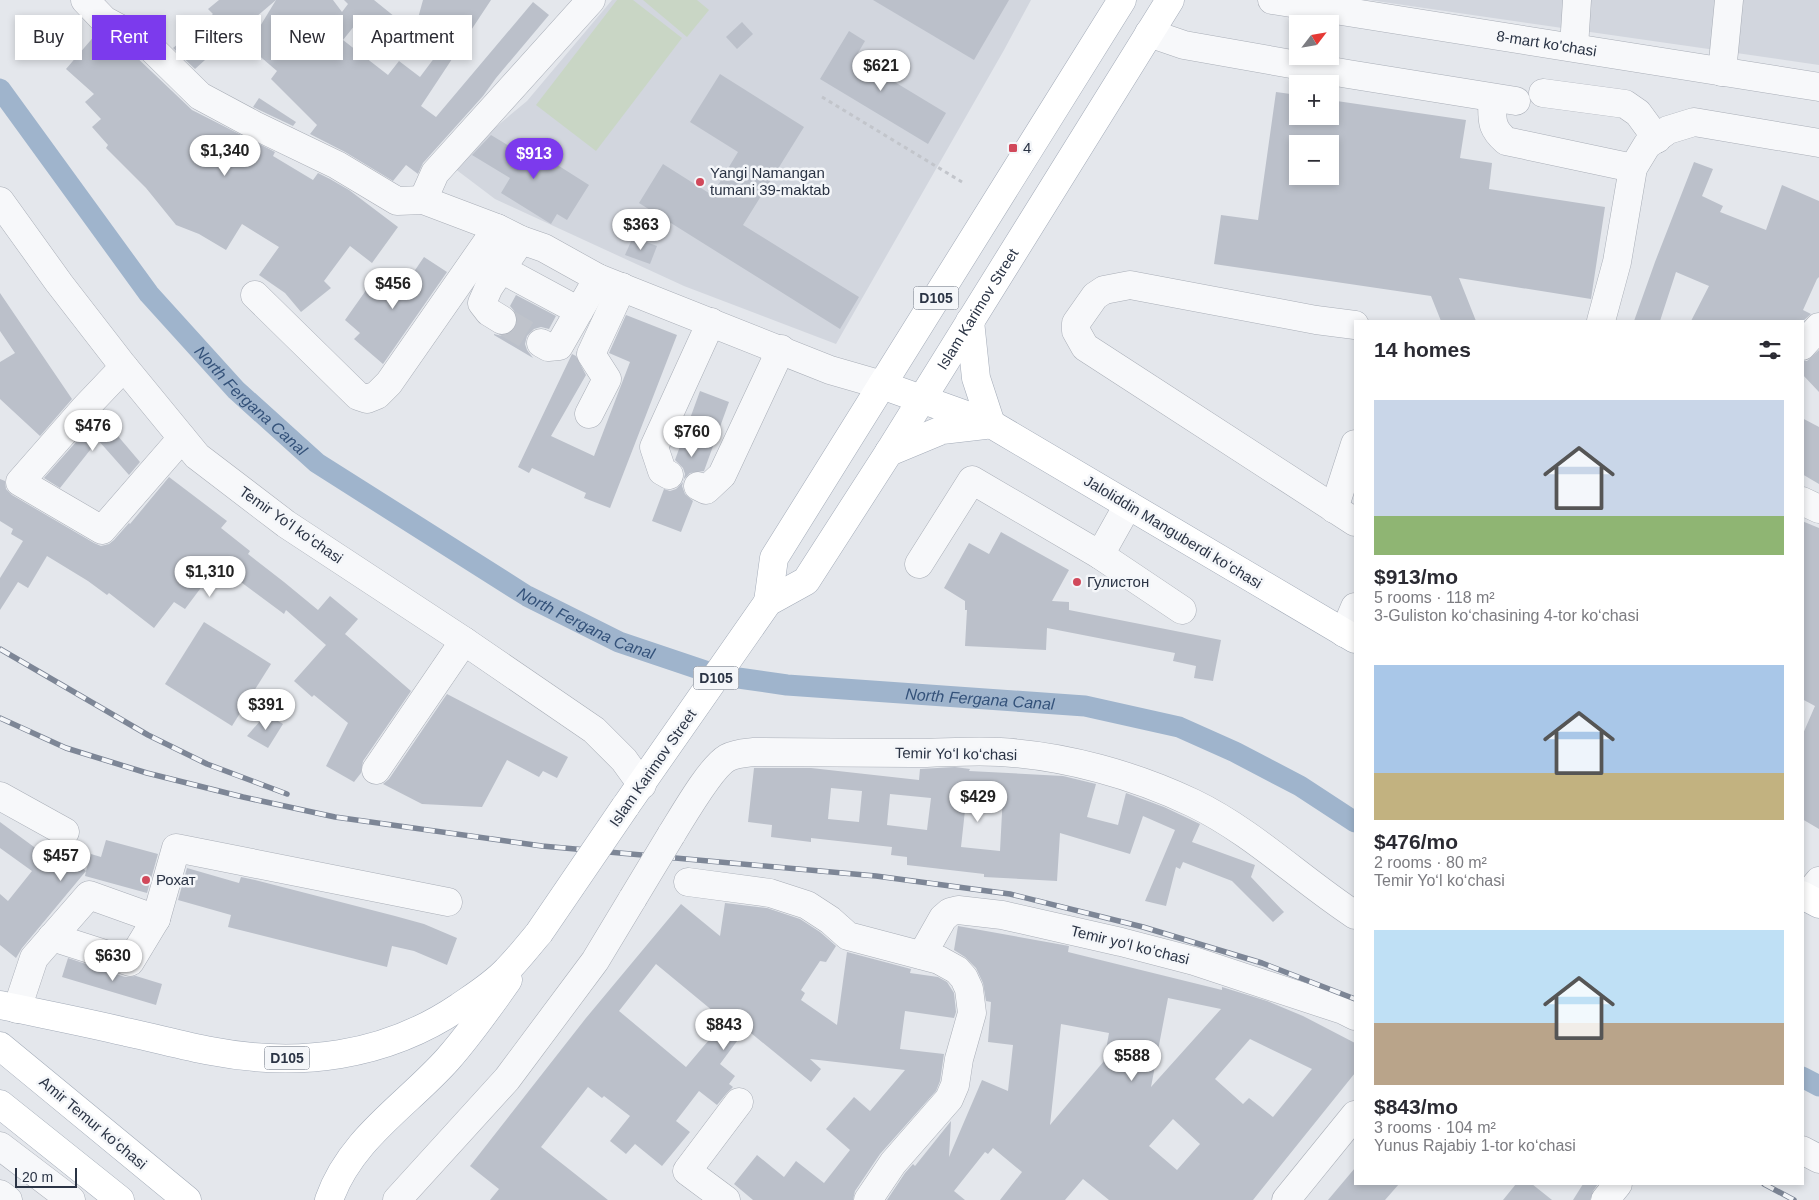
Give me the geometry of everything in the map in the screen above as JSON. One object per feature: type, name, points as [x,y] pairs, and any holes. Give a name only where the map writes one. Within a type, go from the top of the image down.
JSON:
[{"type":"main road","name":"Islam Karimov Street","points":[[768,602],[774,558],[1122,0]]},
{"type":"main road","name":"Islam Karimov Street","points":[[539,933],[768,602],[806,581],[889,452],[1170,0]]},
{"type":"main road","points":[[889,452],[942,430],[991,424],[976,378],[970,321]]},
{"type":"main road","name":"Jaloliddin Manguberdi koʻchasi","points":[[882,385],[991,424],[1349,636]]},
{"type":"main road","name":"D105","points":[[8,1007],[87,1022],[212,1052],[281,1059],[348,1054],[395,1041],[424,1028],[448,1014],[479,994],[506,971],[539,933]]},
{"type":"main road","name":"D105","points":[[329,1200],[335,1183],[359,1147],[447,1060],[485,1014],[539,933]]},
{"type":"main road","name":"Amir Temur koʻchasi","points":[[0,1046],[187,1200]]},
{"type":"main road","points":[[0,1104],[120,1200]]},
{"type":"street","points":[[85,0],[104,20],[145,42],[200,96],[254,125],[338,165],[397,200],[423,200],[544,248],[610,283],[781,349],[830,370],[882,385]]},
{"type":"street","name":"8-mart ko'chasi","points":[[1272,0],[1819,87]]},
{"type":"street","points":[[1574,47],[1576,0]]},
{"type":"street","points":[[1722,72],[1729,0]]},
{"type":"street","points":[[423,200],[435,173],[577,5]]},
{"type":"street","points":[[1149,33],[1184,45],[1504,99],[1494,124],[1497,133],[1506,141],[1633,168]]},
{"type":"street","points":[[1543,93],[1625,104],[1638,113],[1657,138]]},
{"type":"street","points":[[1601,320],[1617,262],[1633,168],[1647,145],[1668,130],[1694,122],[1819,143]]},
{"type":"street","name":"Temir Yoʻl koʻchasi","points":[[3,210],[124,367],[197,456],[286,524],[464,641],[594,730],[624,760],[642,785]]},
{"type":"street","points":[[255,295],[358,396],[367,399],[376,395],[389,383],[496,228]]},
{"type":"street","points":[[502,320],[489,312],[482,303],[489,287],[521,240]]},
{"type":"street","points":[[501,270],[579,311]]},
{"type":"street","points":[[541,343],[548,347],[559,346],[579,311],[610,283]]},
{"type":"street","points":[[589,414],[607,379],[591,354],[610,283]]},
{"type":"street","points":[[1354,325],[1306,318],[1130,285],[1104,290],[1095,296],[1076,324],[1076,330],[1086,347],[1345,515],[1354,451]]},
{"type":"street","points":[[669,474],[662,471],[654,448],[711,322]]},
{"type":"street","points":[[1804,344],[1819,327]]},
{"type":"street","points":[[698,486],[706,490],[722,475],[781,349]]},
{"type":"street","points":[[124,367],[20,482],[102,530],[182,438]]},
{"type":"street","points":[[918,564],[972,480],[1100,554],[1182,610]]},
{"type":"street","points":[[1804,502],[1819,509]]},
{"type":"street","points":[[1100,554],[1128,505]]},
{"type":"street","points":[[1349,636],[1354,612]]},
{"type":"street","points":[[376,770],[464,641]]},
{"type":"street","name":"Temir Yoʻl koʻchasi","points":[[397,1200],[507,1078],[595,961],[671,835],[719,764],[737,754],[754,752],[1000,752],[1070,761],[1139,780],[1194,803],[1236,827],[1269,849],[1328,897],[1354,914]]},
{"type":"street","points":[[0,796],[64,832]]},
{"type":"street","points":[[52,937],[130,962],[156,919],[176,848],[448,902]]},
{"type":"street","points":[[688,882],[770,894],[807,905],[830,920],[848,936],[945,964],[957,970],[964,978],[969,989],[972,1012],[959,1059],[955,1085],[949,1100],[893,1163],[868,1200]]},
{"type":"street","points":[[8,1007],[34,958],[89,895],[156,919]]},
{"type":"street","name":"Temir yoʻl koʻchasi","points":[[922,956],[943,918],[950,912],[958,910],[1002,915],[1194,961],[1343,1010],[1354,1016]]},
{"type":"street","points":[[726,1200],[687,1171],[739,1102]]},
{"type":"street","points":[[1286,1200],[1354,1116]]},
{"type":"street","points":[[0,1146],[71,1200]]},
{"type":"street","points":[[1804,1151],[1819,1159]]},
{"type":"street","points":[[1605,1200],[1617,1185]]},
{"type":"street","points":[[0,1194],[8,1200]]},
{"type":"path","points":[[822,97],[962,182]]},
{"type":"shaded area","name":"Yangi Namangan tumani 39-maktab","points":[[612,0],[1031,0],[836,344],[684,286],[495,199],[450,165],[527,101]]},
{"type":"shaded area","points":[[1369,0],[1819,0],[1819,65]]},
{"type":"green space","points":[[617,0],[633,0],[682,38],[596,151],[536,105]]},
{"type":"green space","points":[[643,0],[697,0],[709,10],[687,37]]},
{"type":"building","points":[[219,0],[276,0],[258,15],[212,15],[213,14],[208,9]]},
{"type":"building","points":[[276,0],[333,0],[342,12],[348,4],[344,0],[374,0],[393,15],[353,15],[353,28],[343,40],[353,48],[353,60],[369,60],[388,75],[399,61],[420,77],[433,60],[451,60],[421,106],[436,117],[533,2],[549,15],[483,96],[423,163],[418,174],[406,165],[393,181],[345,152],[310,134],[317,125],[271,79],[277,71],[261,57],[261,25]]},
{"type":"building","points":[[423,0],[491,0],[472,29],[472,15],[419,15]]},
{"type":"building","points":[[873,0],[1009,0],[974,60]]},
{"type":"building","points":[[742,22],[753,34],[737,49],[726,37]]},
{"type":"building","points":[[849,31],[865,41],[855,58],[946,113],[928,144],[820,79]]},
{"type":"building","points":[[92,39],[92,60],[139,60],[192,110],[275,152],[273,156],[313,180],[318,173],[330,179],[349,190],[398,227],[372,263],[350,246],[324,281],[331,288],[301,312],[285,293],[259,275],[279,247],[242,224],[226,250],[199,234],[176,225],[146,188],[106,148],[108,145],[92,127],[101,119],[85,102],[94,94],[66,69],[74,60],[82,60],[82,50]]},
{"type":"building","points":[[186,60],[205,60],[195,69]]},
{"type":"building","points":[[720,74],[804,127],[743,225],[859,297],[840,329],[639,203],[663,164],[712,195],[738,152],[690,122]]},
{"type":"building","points":[[1276,92],[1289,94],[1289,125],[1339,125],[1339,101],[1466,120],[1460,158],[1492,163],[1489,189],[1605,207],[1591,299],[1459,278],[1476,320],[1441,320],[1431,296],[1214,264],[1221,215],[1258,220]]},
{"type":"building","points":[[259,98],[296,122],[293,126],[253,107]]},
{"type":"building","points":[[491,135],[524,155],[529,147],[589,185],[567,220],[557,214],[551,224],[501,193],[510,178],[472,155]]},
{"type":"building","points":[[1694,162],[1713,169],[1702,196],[1723,206],[1720,212],[1766,230],[1782,185],[1819,201],[1819,277],[1803,310],[1811,314],[1804,320],[1692,320],[1709,286],[1676,272],[1660,320],[1634,320]]},
{"type":"building","points":[[633,237],[657,246],[650,264],[625,255]]},
{"type":"building","points":[[424,257],[447,272],[383,364],[354,339],[360,333],[345,320],[374,279],[398,295]]},
{"type":"building","points":[[0,293],[72,399],[40,436],[0,399],[0,362],[15,353],[0,331]]},
{"type":"building","points":[[516,295],[556,316],[549,329],[541,327],[534,329],[527,336],[525,344],[533,358],[494,335],[502,336],[509,334],[516,328],[518,321],[516,313],[510,306]]},
{"type":"building","points":[[626,315],[677,335],[610,508],[584,498],[586,493],[532,468],[529,473],[518,467],[572,354],[576,356],[586,375],[551,436],[594,456],[630,362],[609,353]]},
{"type":"building","points":[[1819,350],[1819,392],[1804,376],[1804,361],[1807,361]]},
{"type":"building","points":[[700,391],[729,402],[704,471],[690,473],[684,479],[682,486],[685,494],[693,501],[681,532],[652,521],[664,489],[670,491],[676,489],[683,482],[685,474],[683,468],[675,460]]},
{"type":"building","points":[[100,415],[140,462],[129,475],[98,440],[60,488],[44,478]]},
{"type":"building","points":[[1804,419],[1819,427],[1819,484],[1804,475]]},
{"type":"building","points":[[169,477],[227,521],[221,528],[250,551],[248,554],[318,610],[330,596],[358,619],[345,634],[411,691],[363,761],[361,773],[354,782],[326,766],[348,723],[314,695],[312,697],[294,681],[326,645],[286,610],[284,614],[218,565],[185,609],[174,602],[154,628],[109,593],[107,595],[47,556],[28,588],[18,582],[0,610],[0,578],[23,541],[11,534],[13,529],[0,521],[0,479],[5,481],[6,489],[12,495],[101,546],[109,544],[130,524]]},
{"type":"building","points":[[1804,522],[1819,528],[1819,829],[1804,820],[1804,731],[1815,706],[1804,700]]},
{"type":"building","points":[[1001,532],[1069,570],[1052,601],[1069,602],[1069,610],[1221,640],[1213,681],[1194,678],[1196,666],[1173,661],[1175,653],[1047,628],[1046,650],[965,646],[967,610],[965,610],[965,601],[944,588],[969,543],[989,554]]},
{"type":"building","points":[[204,622],[271,664],[232,726],[165,684]]},
{"type":"building","points":[[447,694],[568,757],[557,778],[543,771],[539,777],[507,760],[482,807],[422,804],[383,784],[389,779]]},
{"type":"building","points":[[266,714],[283,724],[268,748],[247,736]]},
{"type":"building","points":[[955,767],[970,769],[969,771],[1063,776],[1096,784],[1087,817],[1118,825],[1126,793],[1164,807],[1200,824],[1192,842],[1255,865],[1251,877],[1284,912],[1273,922],[1232,881],[1183,862],[1180,869],[1176,867],[1166,906],[1145,901],[1175,830],[1143,816],[1130,854],[1060,833],[1057,881],[984,877],[984,874],[907,865],[907,857],[891,855],[892,847],[811,838],[811,842],[771,837],[772,825],[748,822],[754,768],[811,768],[919,780],[920,769]],"holes":[[[831,788],[862,791],[859,822],[828,819]],[[967,792],[1003,794],[1000,851],[961,847]],[[890,794],[931,798],[927,830],[887,825]]]},
{"type":"building","points":[[0,822],[45,855],[53,844],[86,871],[22,948],[16,958],[0,945],[0,894],[8,901],[32,871],[0,848]]},
{"type":"building","points":[[106,840],[158,854],[147,893],[85,876],[91,854],[101,857]]},
{"type":"building","points":[[187,868],[239,883],[241,877],[255,880],[395,916],[424,924],[457,938],[447,965],[414,951],[392,946],[387,967],[228,927],[231,915],[178,900]]},
{"type":"building","points":[[725,903],[767,908],[800,919],[820,932],[836,946],[826,962],[820,961],[801,990],[805,993],[801,1000],[837,1025],[847,952],[911,969],[910,973],[938,977],[947,982],[954,993],[956,1012],[954,1018],[905,1011],[900,1049],[944,1054],[940,1081],[936,1091],[880,1154],[855,1191],[853,1200],[753,1200],[734,1184],[757,1155],[784,1177],[796,1161],[824,1183],[850,1150],[826,1129],[854,1097],[870,1111],[905,1070],[810,1059],[821,1069],[811,1082],[746,1029],[720,1064],[735,1076],[729,1084],[733,1087],[717,1105],[699,1091],[676,1121],[690,1132],[662,1166],[635,1144],[626,1154],[610,1141],[630,1116],[604,1096],[602,1098],[588,1087],[541,1147],[608,1200],[490,1200],[499,1189],[470,1166],[586,1018],[681,904],[720,936]],"holes":[[[656,964],[725,1021],[686,1067],[619,1011]]]},
{"type":"building","points":[[958,926],[1069,946],[1068,952],[1222,990],[1222,987],[1267,1001],[1303,1016],[1354,1042],[1354,1074],[1253,1200],[1109,1200],[1083,1179],[1065,1200],[1000,1200],[1022,1172],[993,1148],[988,1154],[985,1152],[954,1191],[965,1200],[887,1200],[905,1173],[913,1164],[915,1166],[951,1121],[949,1157],[982,1080],[1008,1091],[1013,1045],[988,1042],[991,1002],[986,1001],[983,983],[976,968],[965,957],[954,950]],"holes":[[[1168,998],[1221,1009],[1151,1087]],[[1061,1024],[1109,1033],[1104,1061],[1050,1125]],[[1250,1039],[1312,1069],[1273,1117],[1249,1098],[1243,1104],[1215,1079]],[[1173,1119],[1200,1144],[1177,1170],[1149,1146]]]},
{"type":"building","points":[[68,958],[125,977],[136,976],[162,984],[156,1005],[62,977]]},
{"type":"building","points":[[1354,1169],[1354,1185],[1398,1185],[1385,1200],[1328,1200]]},
{"type":"building","points":[[1515,1185],[1533,1185],[1552,1200],[1503,1200]]},
{"type":"building","points":[[1582,1185],[1597,1185],[1590,1200],[1573,1200]]},
{"type":"waterway","name":"North Fergana Canal","points":[[0,89],[149,294],[236,390],[317,463],[527,596],[619,642],[717,675],[787,685],[1085,706],[1179,727],[1235,752],[1300,786],[1354,821]]},
{"type":"waterway","name":"North Fergana Canal","points":[[1804,1078],[1819,1086]]},
{"type":"tunnel","points":[[502,320],[541,343]]},
{"type":"railway","points":[[0,649],[148,735],[207,764],[287,794]]},
{"type":"railway","points":[[0,718],[66,748],[147,773],[335,817],[542,846],[876,876],[1010,894],[1143,927],[1262,963],[1354,999]]},
{"type":"railway","points":[[1766,1185],[1794,1200]]},
{"type":"place","name":"4","points":[[1013,148]]},
{"type":"place","name":"Yangi Namangan tumani 39-maktab","points":[[700,182]]},
{"type":"place","name":"Гулистон","points":[[1077,582]]},
{"type":"place","name":"Рохат","points":[[146,880]]}]
